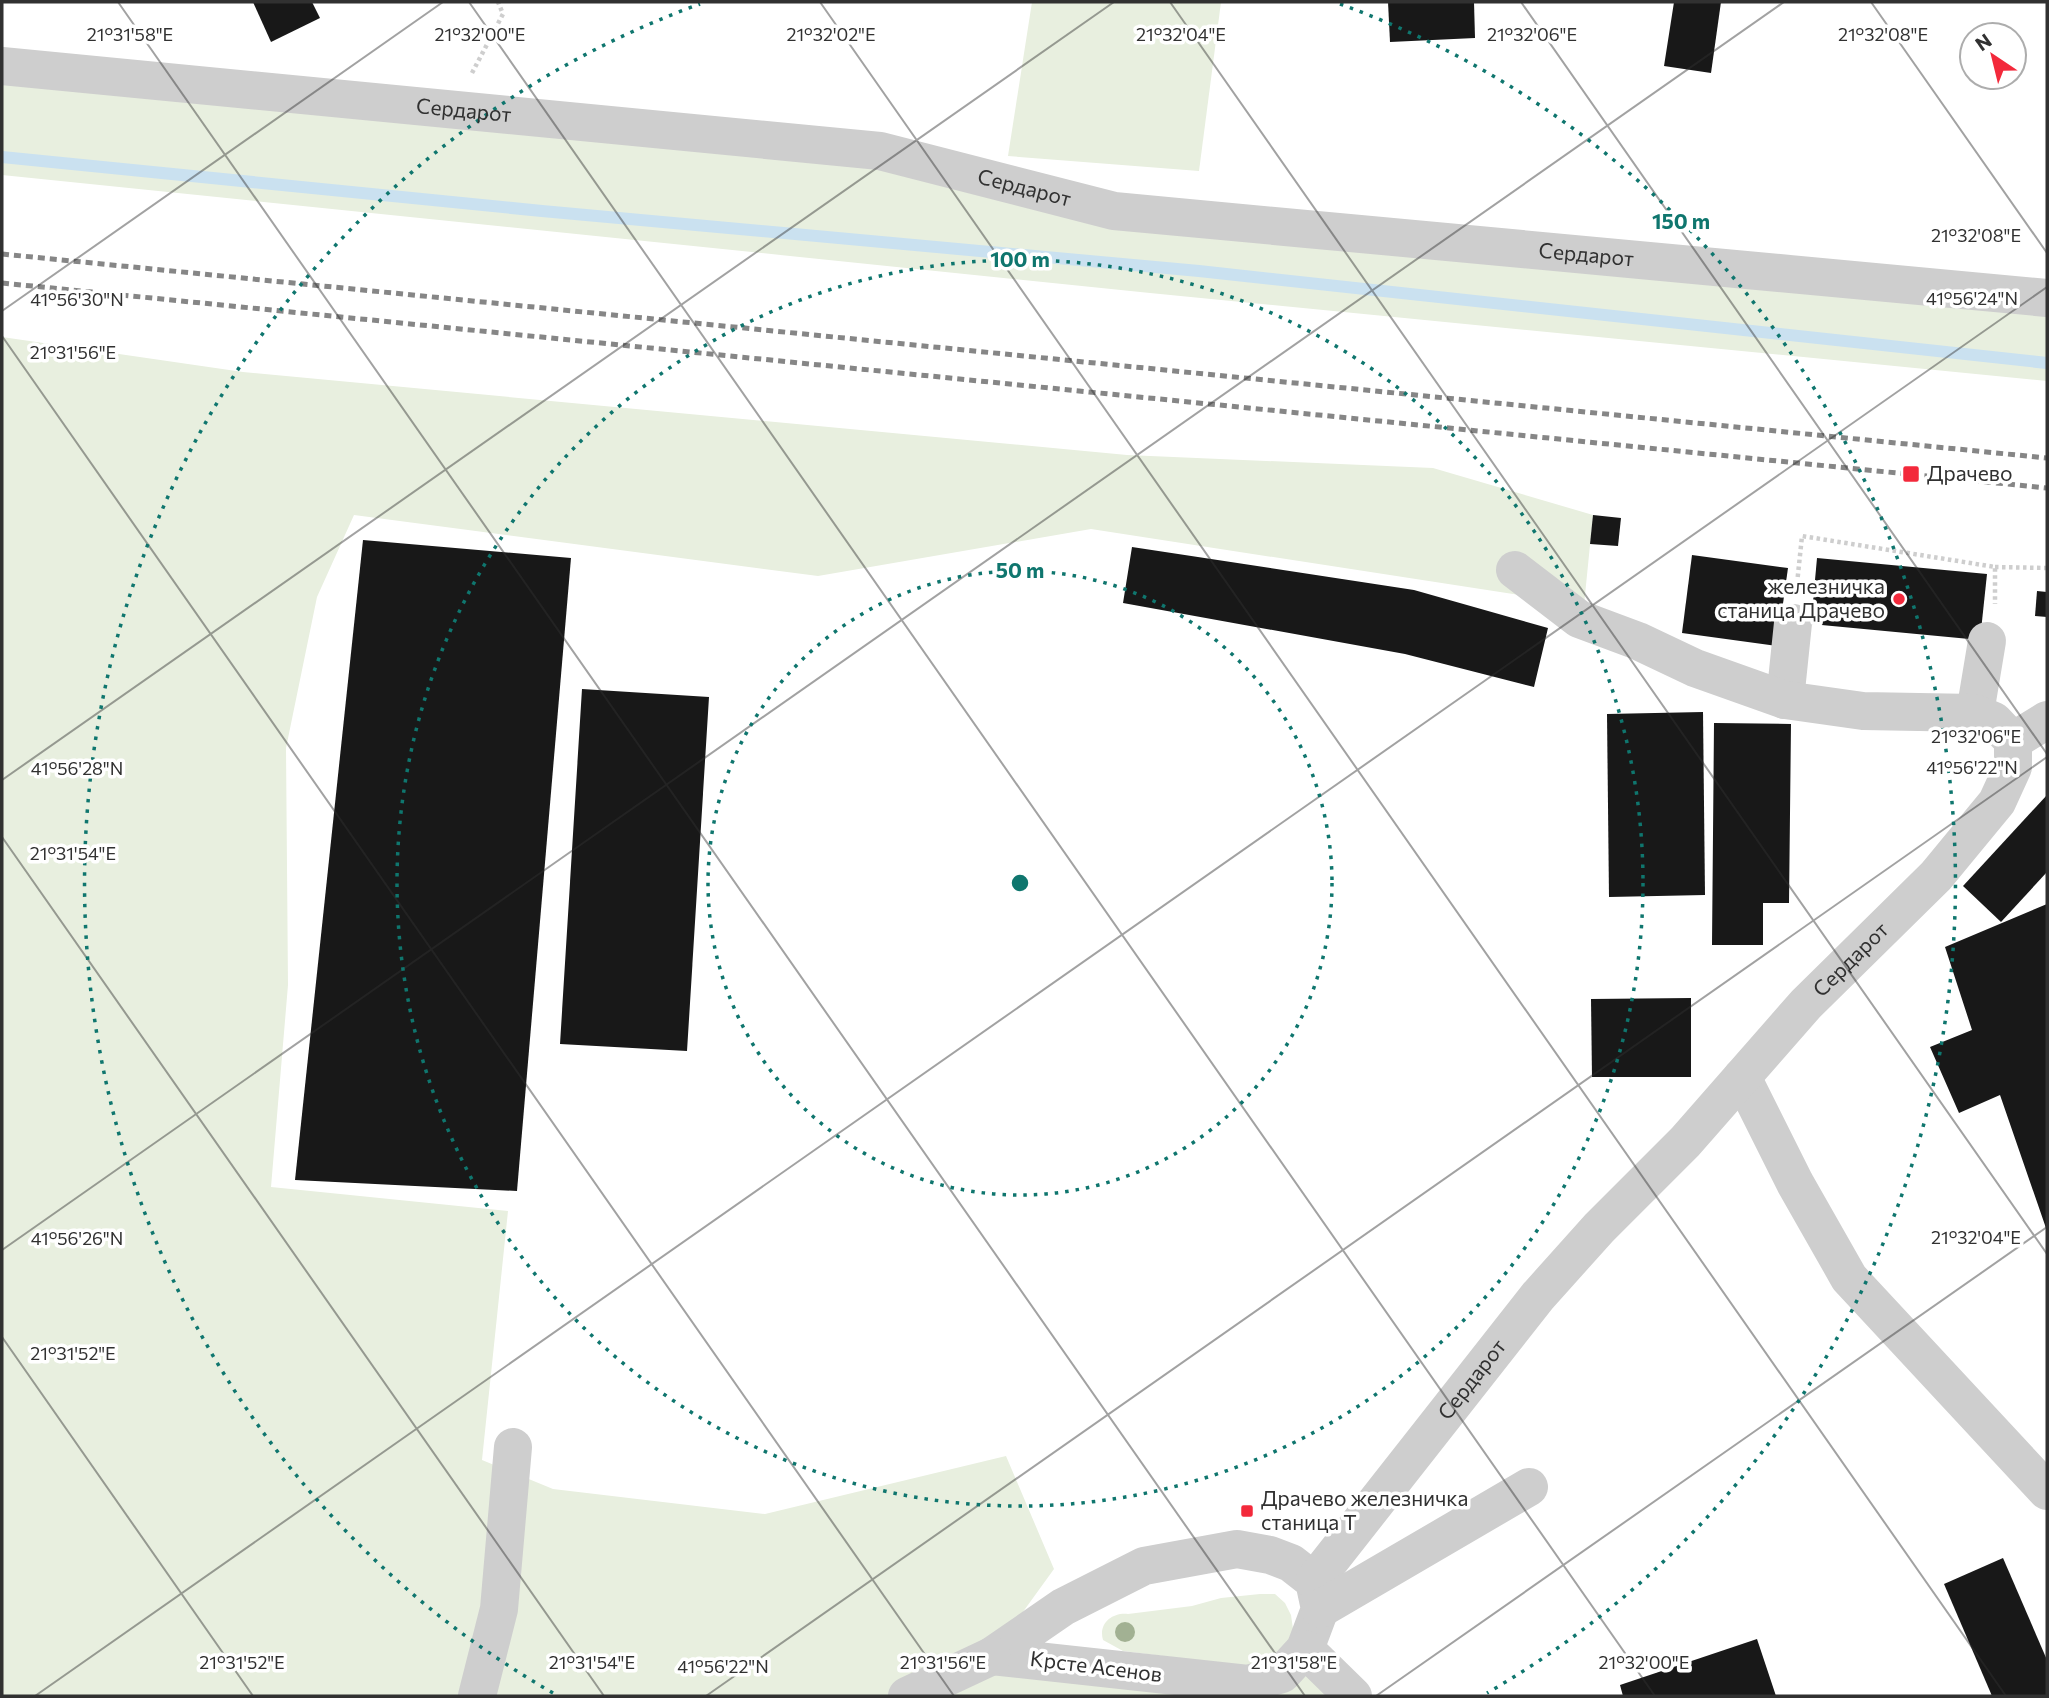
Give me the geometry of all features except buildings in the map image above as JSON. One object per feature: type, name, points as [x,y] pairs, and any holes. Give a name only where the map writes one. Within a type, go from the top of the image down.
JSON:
[{"type":"street","name":"Сердарот","points":[[2,66],[880,151],[1114,211],[2047,298]]},
{"type":"street","points":[[1515,570],[1579,620],[1638,641],[1695,668],[1785,700],[1863,711],[1975,713],[1994,721],[2013,741],[2047,720]]},
{"type":"street","points":[[1785,700],[1793,623]]},
{"type":"street","points":[[1975,713],[1991,629]]},
{"type":"street","name":"Сердарот","points":[[1317,1595],[1538,1296],[1599,1228],[1685,1142],[1806,1004],[1936,876],[1997,802],[2013,768],[2013,741]]},
{"type":"street","points":[[1742,1077],[1795,1183],[1849,1278],[2047,1491]]},
{"type":"street","points":[[477,1696],[499,1609],[513,1447]]},
{"type":"street","points":[[1317,1595],[1529,1487]]},
{"type":"street","name":"Крсте Асенов","points":[[907,1696],[992,1656],[1063,1607],[1144,1566],[1237,1549],[1270,1555],[1291,1563],[1317,1595],[1305,1649],[1282,1674],[1248,1684],[992,1656]]},
{"type":"street","points":[[1305,1649],[1353,1696]]},
{"type":"path","points":[[452,110],[503,14],[498,2]]},
{"type":"path","points":[[1793,623],[1802,536],[1996,567],[2047,568]]},
{"type":"path","points":[[1991,629],[1996,567]]},
{"type":"green space","points":[[1032,2],[1221,2],[1199,171],[1008,156]]},
{"type":"green space","points":[[2,66],[880,151],[1114,211],[2047,298],[2047,381],[1150,293],[2,175]]},
{"type":"green space","points":[[2,337],[243,372],[1127,455],[1433,468],[1593,515],[1584,605],[1091,529],[818,576],[354,515],[317,597],[286,748],[288,985],[271,1187],[508,1211],[482,1460],[553,1489],[765,1514],[1006,1456],[1054,1569],[1007,1634],[894,1696],[2,1696]]},
{"type":"green space","points":[[1275,1594],[1285,1603],[1291,1615],[1293,1629],[1284,1651],[1259,1668],[1123,1651],[1103,1640],[1105,1624],[1117,1615]]},
{"type":"green space","points":[[1305,1649],[1353,1696],[907,1696],[992,1656],[1197,1680]]},
{"type":"waterway","points":[[2,157],[542,211],[1199,271],[2047,363]]},
{"type":"railway","points":[[2,254],[2047,458]]},
{"type":"railway","points":[[2,283],[2047,488]]},
{"type":"place","name":"Драчево","points":[[1911,474]]},
{"type":"place","name":"железничка станица Драчево","points":[[1899,599]]},
{"type":"place","name":"Драчево железничка станица Т","points":[[1247,1511]]}]
